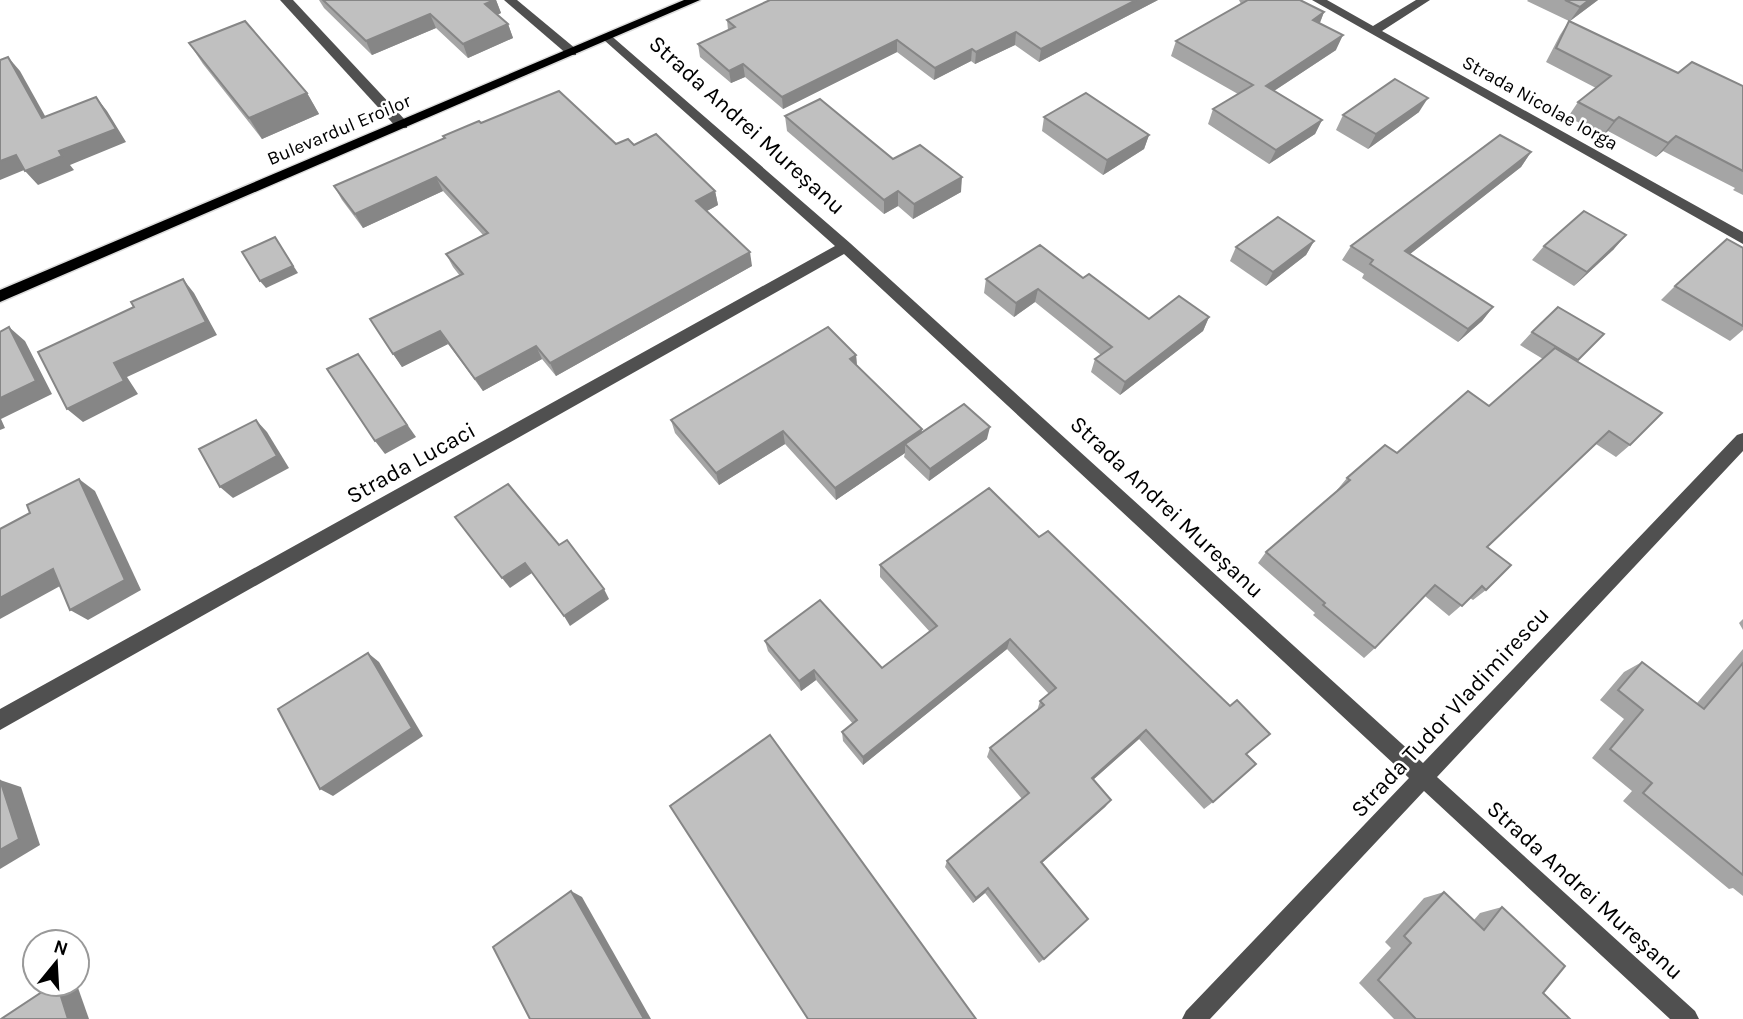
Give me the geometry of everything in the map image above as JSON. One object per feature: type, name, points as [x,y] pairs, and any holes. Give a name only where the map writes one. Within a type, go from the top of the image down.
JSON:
[{"type":"main road","name":"Bulevardul Eroilor","points":[[0,296],[694,0]]},
{"type":"street","points":[[286,0],[401,125]]},
{"type":"street","points":[[510,0],[572,52]]},
{"type":"street","name":"Strada Nicolae Iorga","points":[[1318,0],[1743,239]]},
{"type":"street","points":[[1373,31],[1424,0]]},
{"type":"street","name":"Strada Andrei Mureșanu","points":[[608,37],[845,247],[1687,1019]]},
{"type":"street","name":"Strada Lucaci","points":[[0,720],[845,247]]},
{"type":"street","name":"Strada Tudor Vladimirescu","points":[[1194,1019],[1743,440]]},
{"type":"building","points":[[323,0],[494,0],[485,4],[508,24],[463,44],[430,14],[366,41]]},
{"type":"building","points":[[770,0],[1136,0],[1041,49],[1016,32],[976,52],[972,49],[935,68],[897,40],[782,97],[743,64],[729,71],[698,44],[735,27],[727,20]]},
{"type":"building","points":[[1248,0],[1300,0],[1324,12],[1313,20],[1343,35],[1266,86],[1322,120],[1276,150],[1213,109],[1253,85],[1176,41]]},
{"type":"building","points":[[1565,0],[1589,0],[1580,7]]},
{"type":"building","points":[[245,21],[307,93],[249,118],[189,43]]},
{"type":"building","points":[[1569,21],[1678,73],[1692,62],[1743,86],[1743,171],[1676,136],[1668,143],[1619,117],[1614,121],[1578,102],[1611,76],[1556,48]]},
{"type":"building","points":[[8,57],[42,118],[96,97],[116,129],[59,151],[62,156],[25,171],[16,155],[0,161],[0,60]]},
{"type":"building","points":[[1395,79],[1428,98],[1376,134],[1343,115]]},
{"type":"building","points":[[559,91],[616,144],[628,139],[634,145],[656,134],[715,191],[696,201],[750,252],[550,363],[536,346],[475,379],[440,331],[393,354],[370,319],[463,274],[446,254],[488,233],[436,177],[355,214],[334,186],[445,138],[443,136]]},
{"type":"building","points":[[1086,93],[1149,135],[1107,160],[1044,117]]},
{"type":"building","points":[[820,99],[893,159],[920,145],[962,177],[914,204],[898,191],[884,200],[785,116]]},
{"type":"building","points":[[1500,135],[1531,152],[1405,251],[1493,307],[1468,329],[1370,264],[1373,260],[1351,246]]},
{"type":"building","points":[[1584,211],[1626,235],[1587,272],[1544,246]]},
{"type":"building","points":[[1278,217],[1314,241],[1273,272],[1236,247]]},
{"type":"building","points":[[275,237],[293,266],[260,281],[242,252]]},
{"type":"building","points":[[1727,239],[1743,248],[1743,326],[1675,286]]},
{"type":"building","points":[[1040,245],[1083,278],[1089,274],[1149,319],[1179,296],[1209,317],[1125,382],[1095,359],[1112,347],[1038,289],[1016,303],[986,279]]},
{"type":"building","points":[[183,279],[206,322],[114,363],[124,381],[67,409],[38,352],[134,307],[131,302]]},
{"type":"building","points":[[1558,307],[1604,334],[1578,360],[1532,332]]},
{"type":"building","points":[[9,327],[36,381],[0,398],[0,332]]},
{"type":"building","points":[[828,327],[856,355],[850,359],[922,429],[835,488],[783,431],[716,473],[671,420]]},
{"type":"building","points":[[1555,348],[1662,413],[1630,445],[1609,431],[1487,547],[1511,565],[1486,590],[1482,586],[1462,606],[1435,585],[1375,648],[1266,552],[1350,480],[1347,478],[1385,445],[1397,453],[1468,391],[1489,406]]},
{"type":"building","points":[[358,354],[407,425],[375,441],[327,369]]},
{"type":"building","points":[[964,404],[990,427],[930,469],[905,444]]},
{"type":"building","points":[[256,420],[277,456],[220,487],[199,449]]},
{"type":"building","points":[[79,479],[125,580],[70,610],[53,569],[0,598],[0,529],[30,513],[27,505]]},
{"type":"building","points":[[508,484],[559,545],[567,540],[604,589],[564,616],[525,563],[502,578],[455,517]]},
{"type":"building","points":[[989,488],[1039,537],[1048,531],[1230,706],[1237,700],[1270,734],[1246,754],[1256,764],[1213,802],[1146,730],[1092,778],[1111,800],[1041,862],[1088,919],[1044,959],[988,888],[976,898],[947,861],[1029,793],[990,748],[1044,705],[1040,701],[1056,688],[1010,639],[863,757],[842,732],[857,720],[814,670],[799,681],[765,641],[820,600],[882,668],[937,626],[880,565]]},
{"type":"building","points":[[368,653],[412,728],[320,789],[278,709]]},
{"type":"building","points":[[1642,662],[1704,709],[1743,663],[1743,875],[1643,793],[1652,783],[1610,749],[1643,710],[1618,690]]},
{"type":"building","points":[[770,735],[976,1019],[808,1019],[670,806]]},
{"type":"building","points":[[0,780],[19,839],[0,850]]},
{"type":"building","points":[[571,891],[644,1019],[530,1019],[493,947]]},
{"type":"building","points":[[1444,892],[1484,930],[1502,907],[1565,966],[1543,993],[1570,1019],[1416,1019],[1378,980],[1411,943],[1404,936]]},
{"type":"building","points":[[33,998],[61,998],[68,1019],[1,1019]]}]
